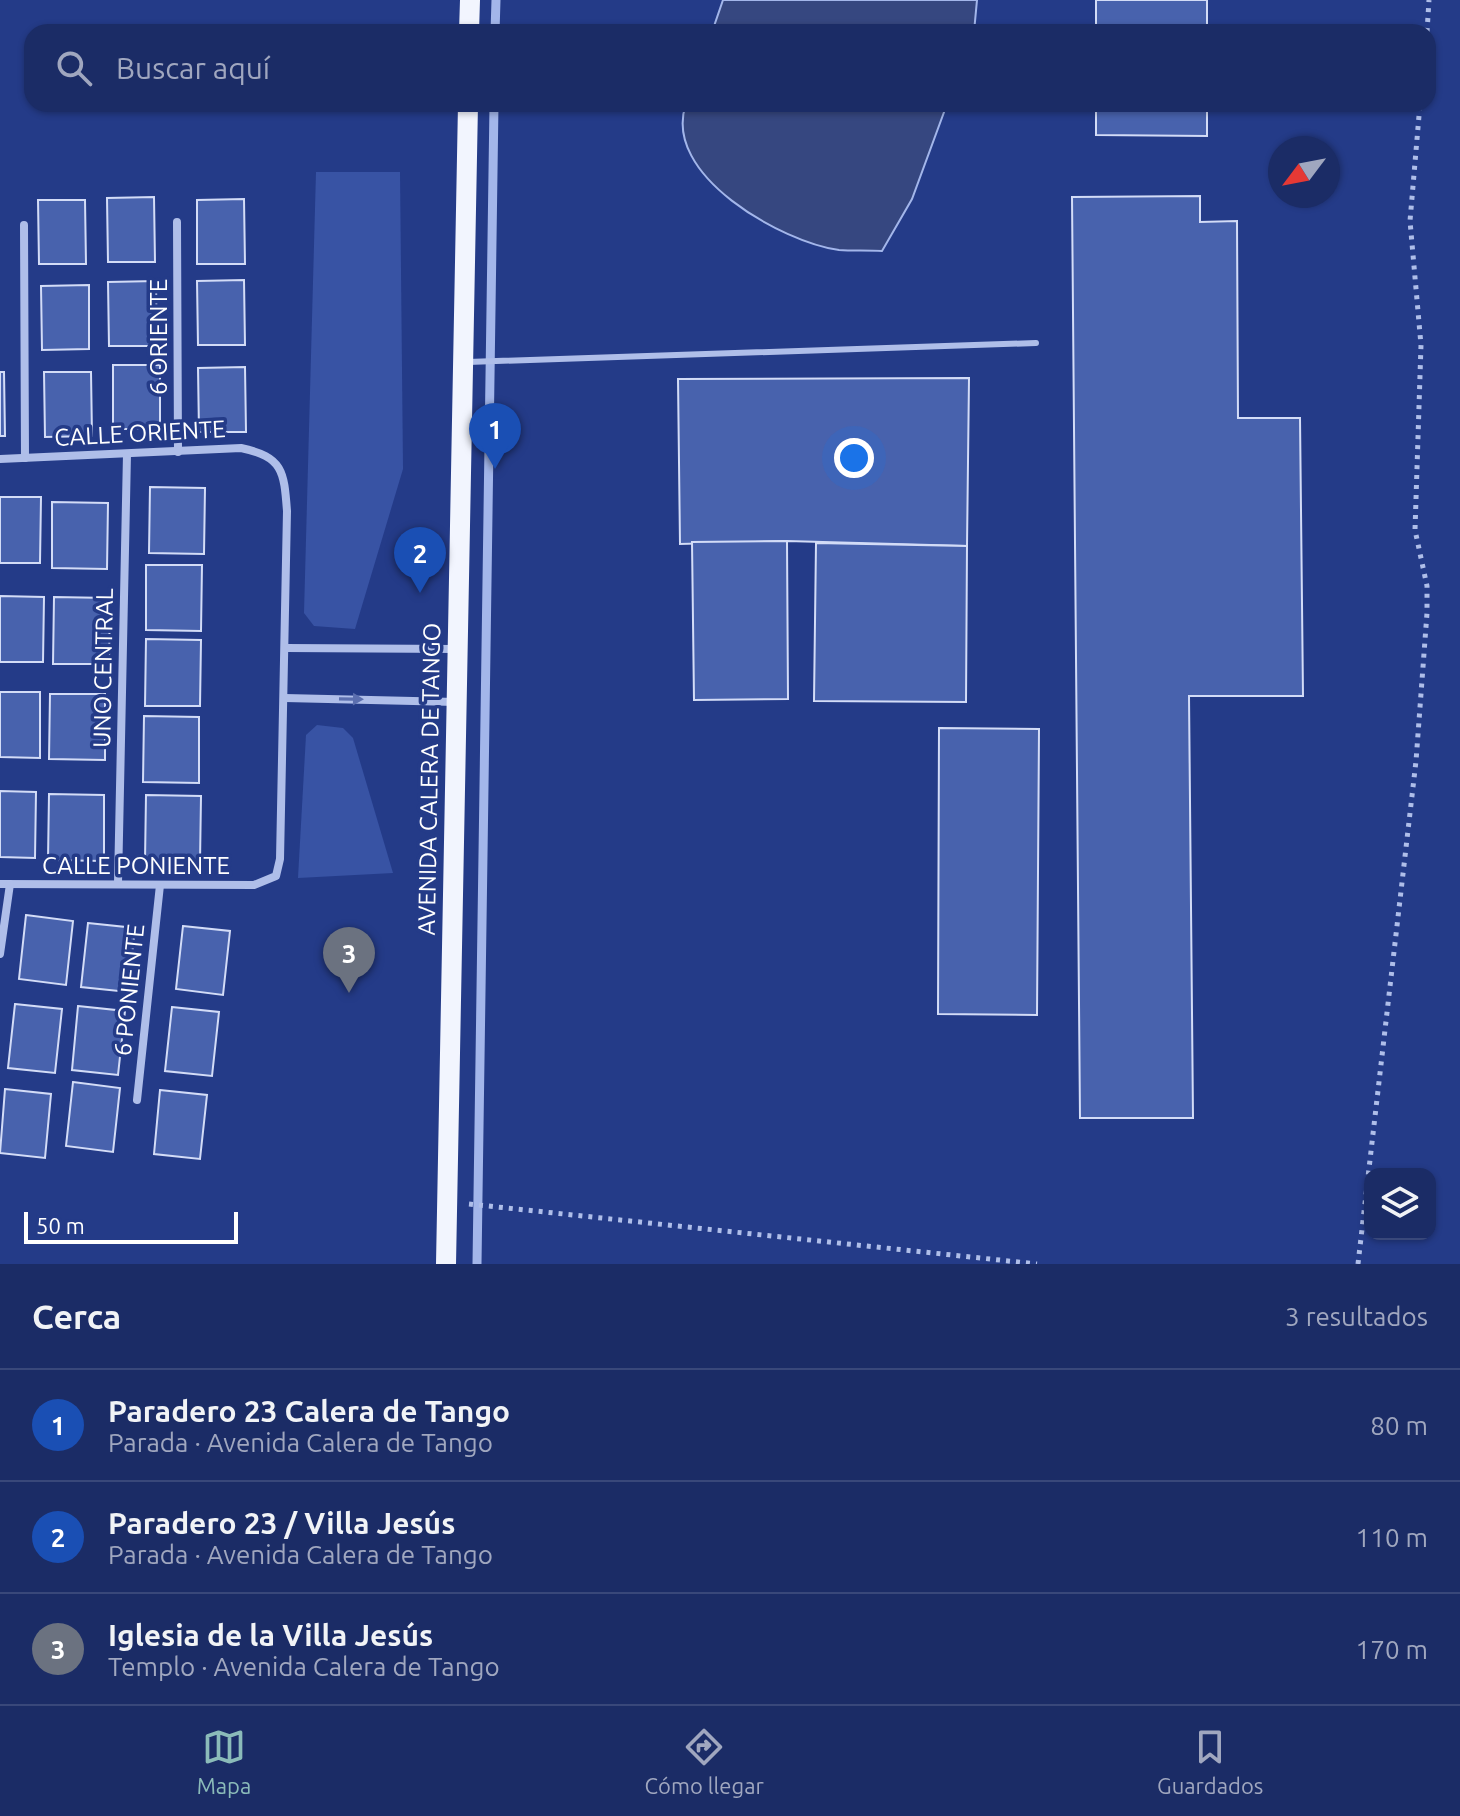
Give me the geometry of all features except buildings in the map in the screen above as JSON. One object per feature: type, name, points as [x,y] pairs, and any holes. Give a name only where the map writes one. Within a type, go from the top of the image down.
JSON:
[{"type":"main road","points":[[469,24],[470,0]]},
{"type":"main road","name":"AVENIDA CALERA DE TANGO","points":[[446,1264],[457,649],[470,362],[468,112]]},
{"type":"street","name":"6 ORIENTE","points":[[177,222],[178,452]]},
{"type":"street","points":[[24,225],[25,458]]},
{"type":"street","name":"CALLE ORIENTE","points":[[0,459],[241,448],[267,455],[277,464],[285,487],[286,648]]},
{"type":"street","name":"UNO CENTRAL","points":[[118,883],[127,454]]},
{"type":"street","points":[[456,702],[285,698],[286,648],[457,649]]},
{"type":"street","name":"CALLE PONIENTE","points":[[5,884],[254,885],[270,880],[279,869],[280,859],[285,698]]},
{"type":"street","points":[[0,954],[5,884]]},
{"type":"street","name":"6 PONIENTE","points":[[137,1100],[160,885]]},
{"type":"lane","points":[[470,362],[1036,343]]},
{"type":"path","points":[[1428,24],[1429,0]]},
{"type":"path","points":[[1358,1264],[1416,761],[1427,613],[1427,586],[1415,530],[1421,345],[1410,221],[1419,112]]},
{"type":"path","points":[[447,1202],[1037,1264]]},
{"type":"shaded area","points":[[723,0],[977,0],[975,24],[715,24]]},
{"type":"shaded area","points":[[685,112],[944,112],[912,199],[882,251],[839,250],[815,244],[759,219],[732,201],[708,179],[691,156],[683,130]]},
{"type":"shaded area","points":[[316,172],[400,172],[403,469],[355,629],[314,626],[304,613]]},
{"type":"shaded area","points":[[317,725],[343,728],[353,738],[393,873],[298,878],[306,735]]},
{"type":"waterway","points":[[495,24],[496,0]]},
{"type":"waterway","points":[[477,1264],[494,112]]},
{"type":"place","name":"Paradero 23 Calera de Tango","points":[[495,469]]},
{"type":"place","name":"Paradero 23 / Villa Jesús","points":[[420,593]]},
{"type":"place","name":"Iglesia de la Villa Jesús","points":[[349,993]]}]
